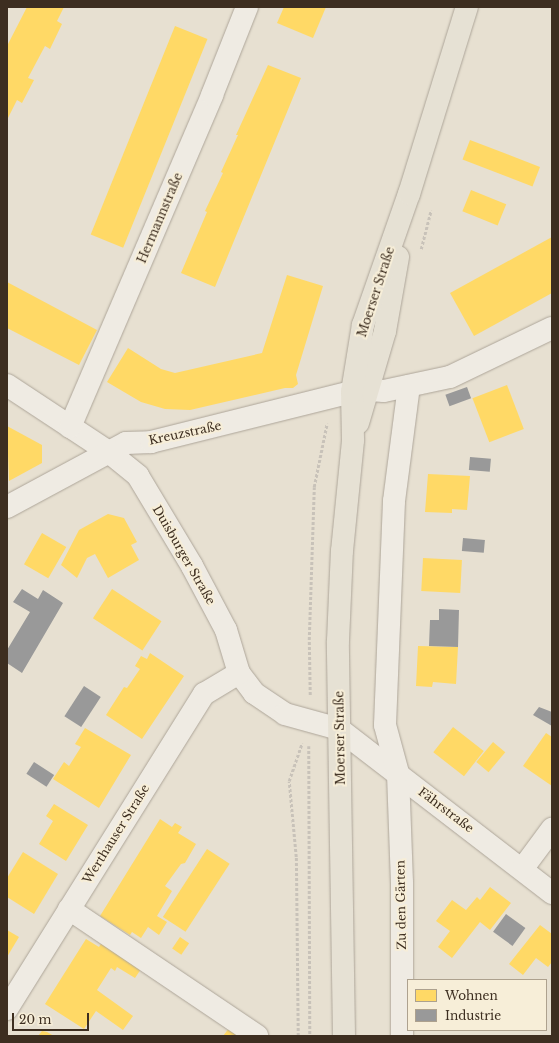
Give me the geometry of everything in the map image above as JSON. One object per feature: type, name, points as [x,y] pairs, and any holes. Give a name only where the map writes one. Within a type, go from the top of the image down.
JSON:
[{"type":"main road","name":"Moerser Straße","points":[[344,1036],[338,626],[342,551],[353,440],[360,391],[385,330],[409,194],[467,7]]},
{"type":"street","name":"Hermannstraße","points":[[70,427],[212,95],[247,7]]},
{"type":"street","points":[[360,391],[384,391],[450,377],[552,328]]},
{"type":"street","name":"Duisburger Straße","points":[[7,385],[110,453],[138,476],[192,566],[226,630],[239,673],[260,697],[285,714],[339,729]]},
{"type":"street","points":[[398,773],[385,725],[394,501],[409,386]]},
{"type":"street","name":"Kreuzstraße","points":[[7,507],[110,453],[126,443],[151,442],[360,391]]},
{"type":"street","name":"Werthauser Straße","points":[[7,1009],[204,694],[239,673]]},
{"type":"street","name":"Fährstraße","points":[[339,729],[523,868],[552,892]]},
{"type":"street","name":"Zu den Gärten","points":[[398,773],[402,883],[402,1036]]},
{"type":"street","points":[[523,868],[552,829]]},
{"type":"street","points":[[69,909],[258,1036]]},
{"type":"path","points":[[298,1036],[296,858],[289,781],[310,722]]},
{"type":"path","points":[[310,722],[308,771],[310,1036]]},
{"type":"building: Wohnen","points":[[27,7],[64,7],[57,21],[62,24],[50,49],[45,46],[28,78],[34,80],[22,103],[17,100],[7,120],[7,46]]},
{"type":"building: Wohnen","points":[[284,7],[326,7],[313,38],[277,23]]},
{"type":"building: Wohnen","points":[[175,26],[207,39],[123,248],[91,235]]},
{"type":"building: Wohnen","points":[[268,65],[301,78],[215,287],[181,273],[207,212],[205,211],[223,173],[221,172],[238,135],[236,135]]},
{"type":"building: Wohnen","points":[[470,140],[540,167],[532,186],[462,160]]},
{"type":"building: Wohnen","points":[[471,190],[506,204],[498,226],[462,211]]},
{"type":"building: Wohnen","points":[[552,237],[552,293],[474,336],[450,293]]},
{"type":"building: Wohnen","points":[[287,275],[323,286],[296,375],[298,384],[293,388],[285,388],[190,410],[165,409],[141,402],[107,382],[128,348],[161,369],[175,373],[262,353]]},
{"type":"building: Wohnen","points":[[7,282],[97,330],[79,365],[7,328]]},
{"type":"building: Wohnen","points":[[507,385],[524,429],[489,442],[472,398]]},
{"type":"building: Wohnen","points":[[7,426],[42,445],[42,463],[9,481]]},
{"type":"building: Wohnen","points":[[428,474],[470,476],[467,510],[452,509],[452,513],[425,512]]},
{"type":"building: Wohnen","points":[[108,514],[124,518],[137,542],[131,545],[139,560],[108,578],[95,554],[87,558],[77,578],[61,565],[79,530]]},
{"type":"building: Wohnen","points":[[42,533],[66,547],[48,578],[24,564]]},
{"type":"building: Wohnen","points":[[423,558],[462,560],[460,593],[421,591]]},
{"type":"building: Wohnen","points":[[112,589],[161,621],[142,650],[93,618]]},
{"type":"building: Wohnen","points":[[418,646],[458,647],[456,684],[433,682],[432,687],[416,686]]},
{"type":"building: Wohnen","points":[[150,653],[184,676],[142,739],[106,715],[124,687],[127,688],[140,669],[135,666],[141,656],[147,659]]},
{"type":"building: Wohnen","points":[[453,727],[484,751],[464,776],[433,752]]},
{"type":"building: Wohnen","points":[[85,728],[131,755],[99,808],[53,779],[64,762],[69,766],[81,747],[75,744]]},
{"type":"building: Wohnen","points":[[546,733],[552,737],[552,786],[523,766]]},
{"type":"building: Wohnen","points":[[493,742],[505,752],[489,772],[476,762]]},
{"type":"building: Wohnen","points":[[54,804],[88,825],[66,861],[39,844],[53,821],[46,816]]},
{"type":"building: Wohnen","points":[[160,819],[172,827],[175,823],[182,827],[178,833],[196,844],[185,863],[181,864],[165,886],[172,891],[157,916],[167,922],[159,935],[148,927],[141,938],[132,932],[130,935],[100,916]]},
{"type":"building: Wohnen","points":[[207,849],[230,864],[186,932],[163,917]]},
{"type":"building: Wohnen","points":[[23,852],[58,874],[34,914],[7,897],[7,878]]},
{"type":"building: Wohnen","points":[[490,887],[511,903],[490,930],[480,922],[452,958],[438,947],[450,931],[436,921],[452,900],[466,910],[477,897],[480,900]]},
{"type":"building: Wohnen","points":[[540,925],[552,934],[552,962],[548,967],[536,958],[523,975],[509,964]]},
{"type":"building: Wohnen","points":[[7,930],[19,937],[7,957]]},
{"type":"building: Wohnen","points":[[180,937],[189,943],[181,955],[172,949]]},
{"type":"building: Wohnen","points":[[86,939],[99,947],[102,942],[143,966],[135,978],[117,967],[115,971],[111,968],[97,990],[133,1016],[123,1030],[96,1011],[84,1029],[45,1004]]},
{"type":"building: Wohnen","points":[[230,1027],[242,1036],[223,1036]]},
{"type":"building: Wohnen","points":[[42,1031],[47,1032],[54,1036],[38,1036]]},
{"type":"building: Industrie","points":[[467,387],[471,398],[449,406],[445,395]]},
{"type":"building: Industrie","points":[[470,457],[491,459],[490,472],[469,470]]},
{"type":"building: Industrie","points":[[463,538],[485,540],[484,553],[462,551]]},
{"type":"building: Industrie","points":[[22,589],[38,599],[43,590],[63,603],[22,673],[7,663],[7,650],[30,612],[13,602]]},
{"type":"building: Industrie","points":[[439,609],[459,610],[458,647],[429,646],[430,620],[439,620]]},
{"type":"building: Industrie","points":[[84,686],[101,697],[81,727],[64,716]]},
{"type":"building: Industrie","points":[[539,707],[552,712],[552,726],[533,715]]},
{"type":"building: Industrie","points":[[34,762],[54,775],[47,787],[26,774]]},
{"type":"building: Industrie","points":[[506,914],[525,928],[512,946],[493,932]]}]
